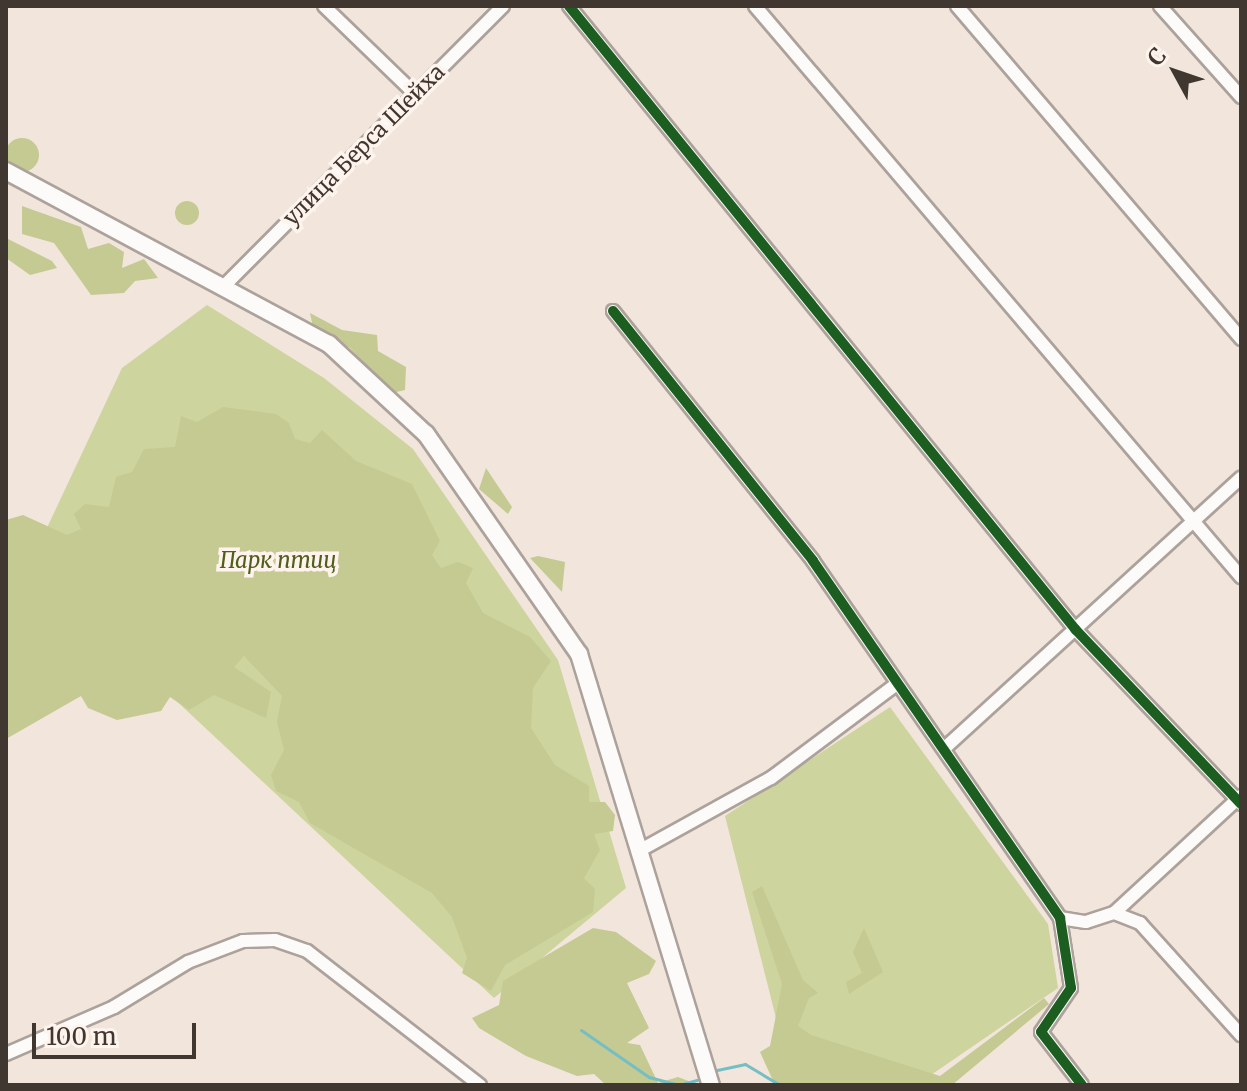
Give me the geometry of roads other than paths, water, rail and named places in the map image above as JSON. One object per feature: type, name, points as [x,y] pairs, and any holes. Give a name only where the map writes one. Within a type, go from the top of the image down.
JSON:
[{"type":"main road","points":[[6,171],[225,285],[329,344],[391,396],[470,493],[579,654],[644,848],[711,1085]]},
{"type":"street","points":[[324,6],[415,94]]},
{"type":"street","name":"улица Берса Шейха","points":[[225,285],[503,6]]},
{"type":"street","points":[[569,6],[1076,630],[1240,800],[1114,913],[1086,922],[1060,918]]},
{"type":"street","points":[[755,6],[1192,524],[1241,577]]},
{"type":"street","points":[[957,6],[1241,339]]},
{"type":"street","points":[[1160,6],[1241,97]]},
{"type":"street","points":[[613,311],[813,561],[894,686],[912,698],[947,746],[1060,918],[1071,988],[1041,1032],[1082,1085]]},
{"type":"street","points":[[947,746],[1241,478]]},
{"type":"street","points":[[644,848],[771,778],[894,686]]},
{"type":"street","points":[[1114,913],[1140,923],[1241,1035]]},
{"type":"street","points":[[6,1054],[114,1007],[188,962],[243,941],[275,940],[307,951],[480,1085]]},
{"type":"waterway","points":[[581,1030],[649,1077],[679,1085],[700,1079]]},
{"type":"waterway","points":[[717,1070],[745,1064],[780,1085]]},
{"type":"park label","name":"Парк птиц","points":[[278,561]]}]
